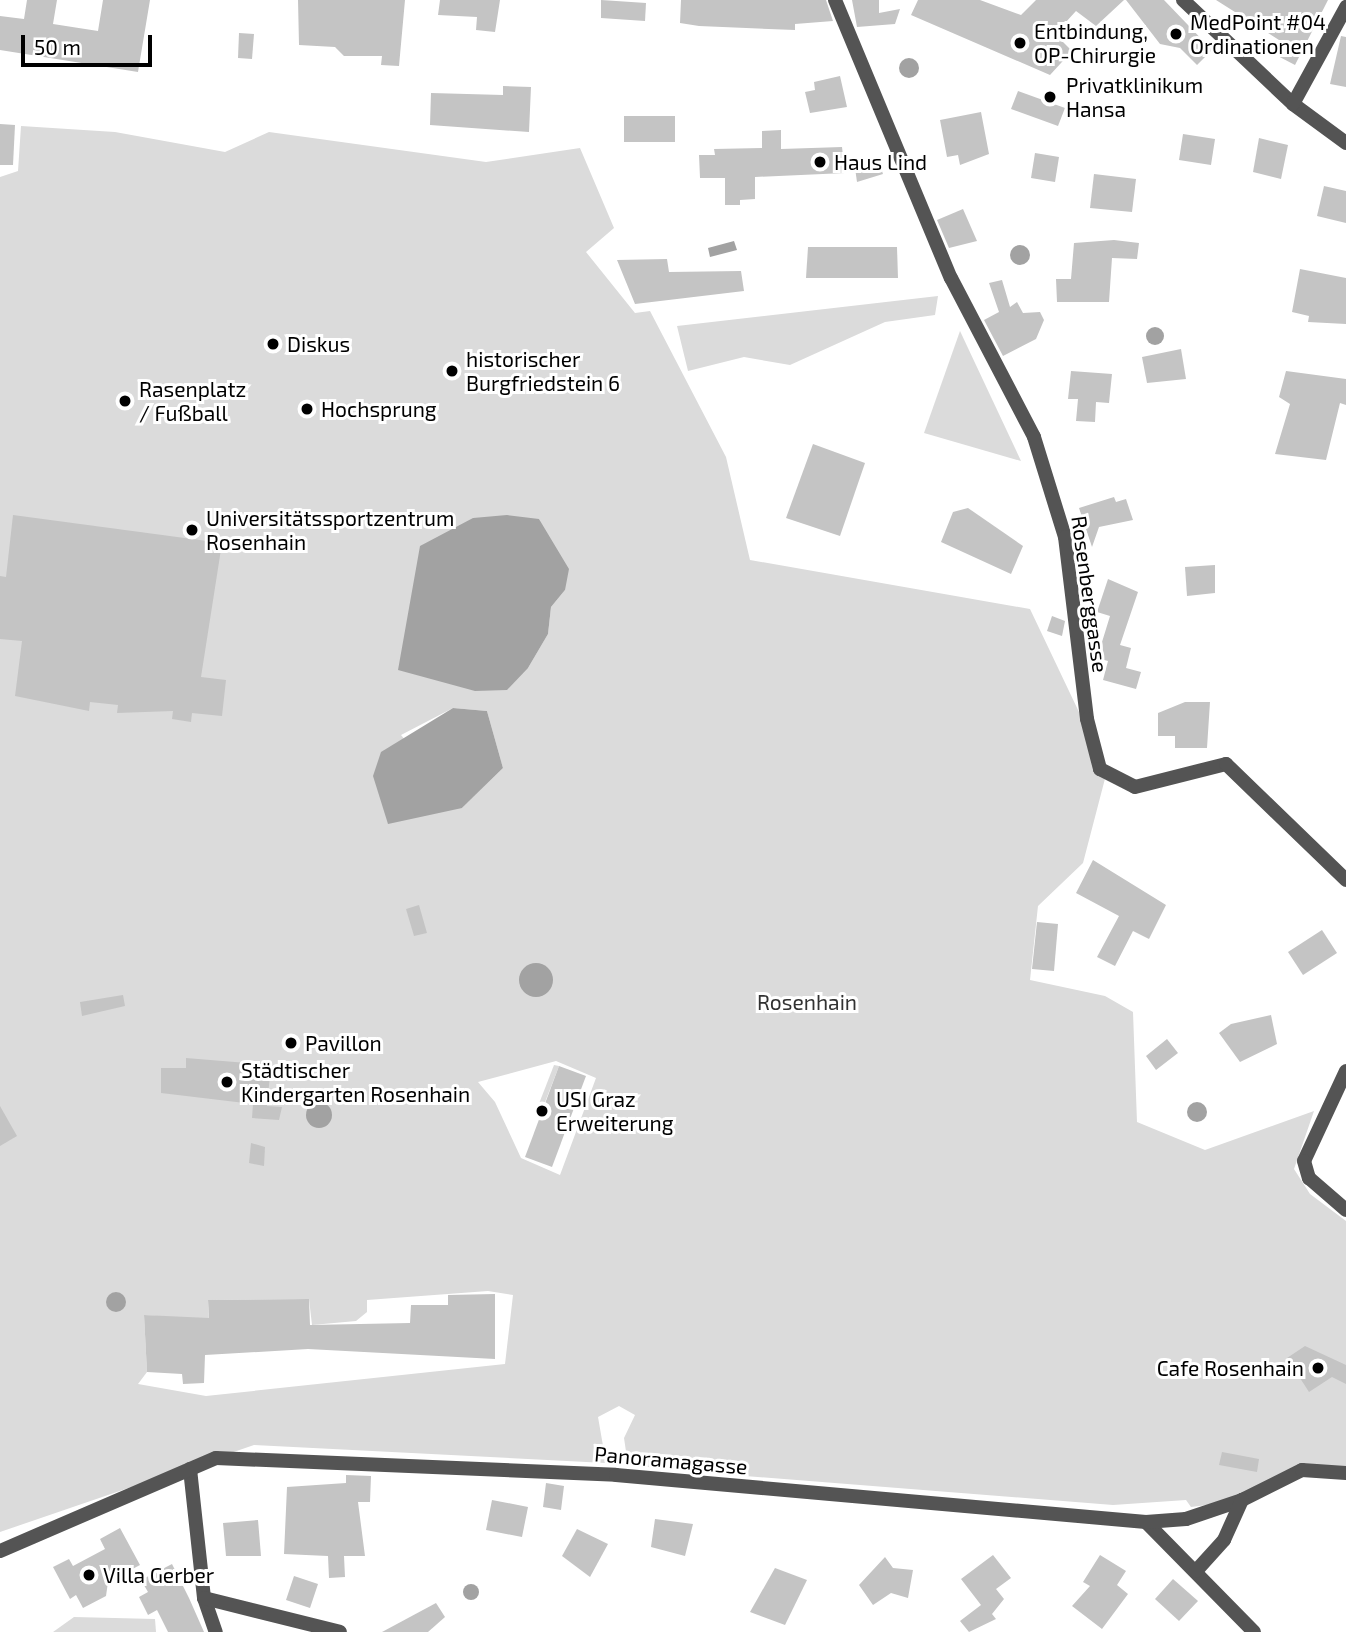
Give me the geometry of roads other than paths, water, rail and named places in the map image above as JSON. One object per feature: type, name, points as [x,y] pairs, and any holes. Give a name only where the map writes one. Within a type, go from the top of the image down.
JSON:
[{"type":"street","name":"Rosenberggasse","points":[[835,0],[951,278],[1034,437],[1065,537],[1087,719],[1100,769],[1135,788],[1226,765],[1346,880]]},
{"type":"street","points":[[1183,0],[1293,104],[1346,143]]},
{"type":"street","points":[[1293,104],[1346,7]]},
{"type":"street","points":[[1346,1071],[1304,1161],[1309,1178],[1346,1210]]},
{"type":"street","name":"Panoramagasse","points":[[0,1551],[216,1458],[269,1457],[617,1475],[1146,1522],[1186,1519],[1241,1500],[1302,1470],[1346,1473]]},
{"type":"street","points":[[190,1469],[204,1598],[216,1632]]},
{"type":"street","points":[[1196,1571],[1224,1540],[1241,1500]]},
{"type":"street","points":[[1146,1522],[1254,1632]]},
{"type":"street","points":[[204,1598],[340,1632]]},
{"type":"place","name":"MedPoint #04 Ordinationen","points":[[1176,34]]},
{"type":"place","name":"Entbindung, OP-Chirurgie","points":[[1020,43]]},
{"type":"place","name":"Privatklinikum Hansa","points":[[1050,97]]},
{"type":"place","name":"Haus Lind","points":[[820,162]]},
{"type":"place","name":"Diskus","points":[[273,344]]},
{"type":"place","name":"historischer Burgfriedstein 6","points":[[452,371]]},
{"type":"place","name":"Rasenplatz / Fußball","points":[[125,401]]},
{"type":"place","name":"Hochsprung","points":[[307,409]]},
{"type":"place","name":"Universitätssportzentrum Rosenhain","points":[[192,530]]},
{"type":"place","name":"Pavillon","points":[[291,1043]]},
{"type":"place","name":"Städtischer Kindergarten Rosenhain","points":[[227,1082]]},
{"type":"place","name":"USI Graz Erweiterung","points":[[542,1111]]},
{"type":"place","name":"Cafe Rosenhain","points":[[1318,1368]]},
{"type":"place","name":"Villa Gerber","points":[[89,1575]]},
{"type":"park label","name":"Rosenhain","points":[[807,1002]]}]
